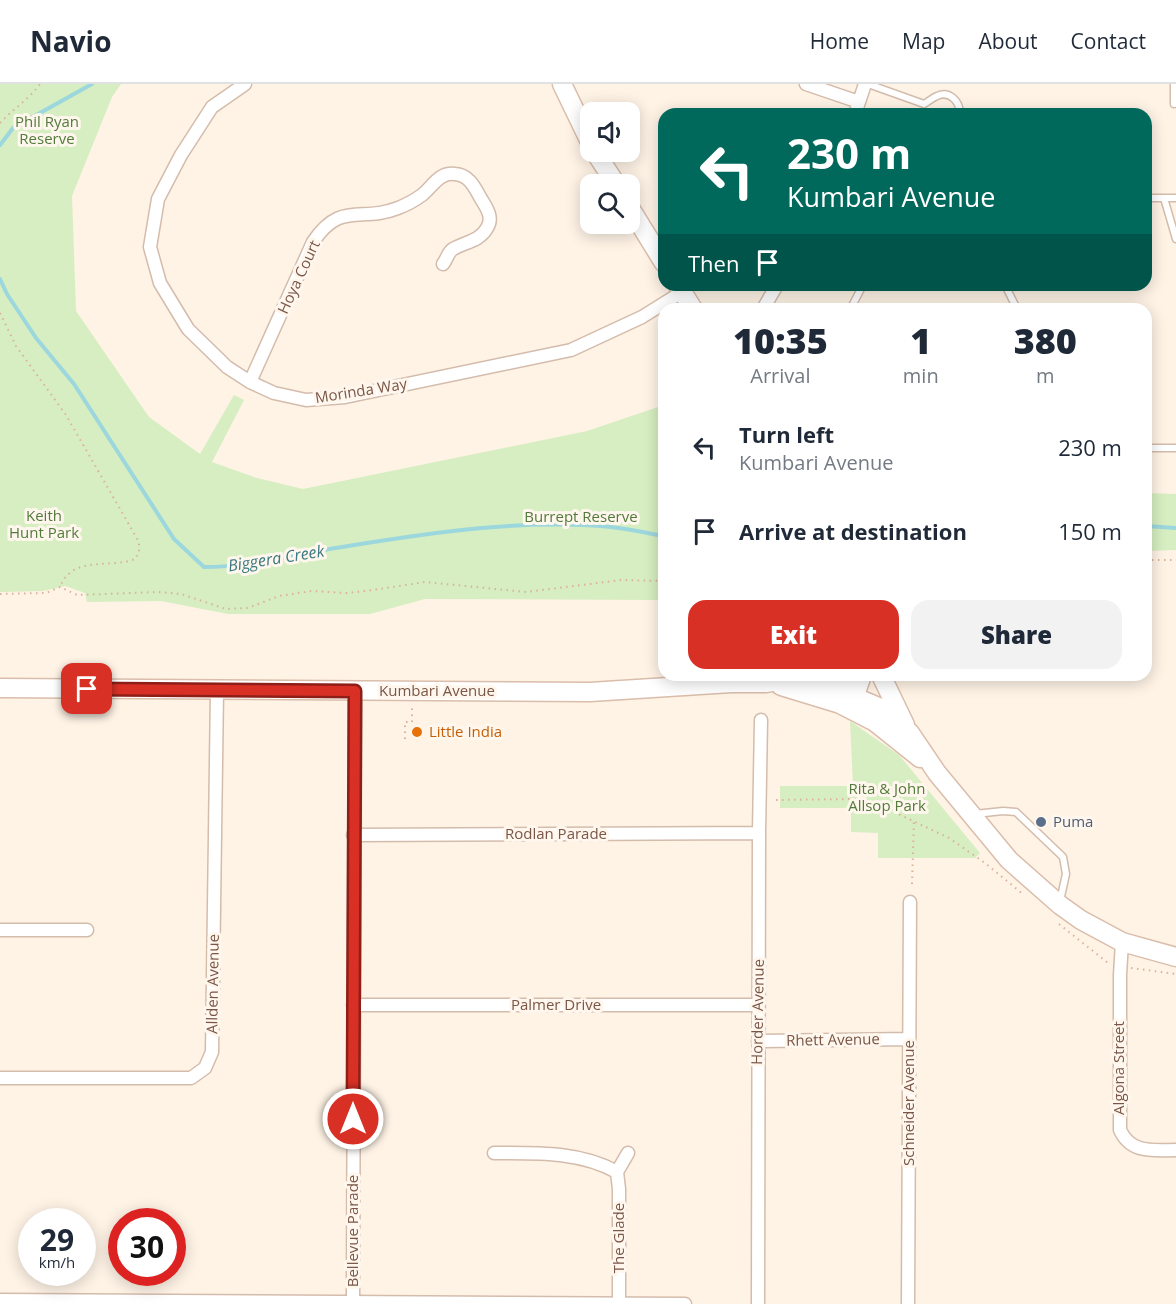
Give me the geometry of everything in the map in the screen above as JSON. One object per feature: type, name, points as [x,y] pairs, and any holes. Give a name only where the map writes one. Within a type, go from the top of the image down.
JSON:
[{"type":"main road","points":[[562,84],[580,121]]},
{"type":"main road","points":[[640,224],[658,253]]},
{"type":"main road","name":"Kumbari Avenue","points":[[766,683],[776,681]]},
{"type":"main road","name":"Kumbari Avenue","points":[[815,681],[847,695]]},
{"type":"main road","points":[[847,695],[858,681]]},
{"type":"main road","points":[[884,681],[910,734],[937,773],[1057,913],[1081,920],[1122,942],[1176,957]]},
{"type":"main road","name":"Kumbari Avenue","points":[[0,688],[591,692],[731,682],[766,683],[847,695]]},
{"type":"main road","points":[[847,695],[880,708],[910,734]]},
{"type":"main road","points":[[847,695],[875,723],[937,773]]},
{"type":"street","name":"Morinda Way","points":[[245,84],[212,107],[181,155],[158,199],[150,248],[160,283],[188,329],[227,367],[250,382],[274,393],[306,400],[345,397],[571,350],[642,317],[658,305]]},
{"type":"street","points":[[806,84],[857,108],[867,84]]},
{"type":"street","name":"Hoya Court","points":[[250,382],[313,242],[330,223],[343,216],[385,213],[399,208],[424,194],[440,177],[454,173],[471,181],[488,210],[490,222],[486,231],[472,242],[451,249],[443,264]]},
{"type":"street","name":"Morinda Way","points":[[660,303],[676,291]]},
{"type":"street","name":"Allden Avenue","points":[[0,1078],[191,1078],[205,1068],[212,1052],[217,690]]},
{"type":"street","name":"Bellevue Parade","points":[[353,1302],[355,691]]},
{"type":"street","name":"Horder Avenue","points":[[758,1304],[761,720]]},
{"type":"street","name":"Rodlan Parade","points":[[354,835],[759,833]]},
{"type":"street","name":"Schneider Avenue","points":[[908,1304],[910,902]]},
{"type":"street","points":[[0,930],[87,930]]},
{"type":"street","name":"Algona Street","points":[[1122,942],[1119,987],[1120,1130],[1126,1140],[1135,1147],[1149,1150],[1176,1150]]},
{"type":"street","name":"Palmer Drive","points":[[353,1005],[759,1005]]},
{"type":"street","name":"Rhett Avenue","points":[[758,1041],[909,1039]]},
{"type":"street","points":[[494,1153],[556,1154],[598,1164],[617,1172],[628,1153]]},
{"type":"street","name":"The Glade","points":[[617,1172],[620,1190],[619,1304]]},
{"type":"street","points":[[0,1300],[163,1303],[686,1304]]},
{"type":"lane","points":[[867,84],[924,108],[939,94],[949,95],[957,102],[958,108]]},
{"type":"lane","points":[[1174,84],[1174,104]]},
{"type":"lane","points":[[1152,198],[1176,198]]},
{"type":"lane","points":[[1164,198],[1176,239]]},
{"type":"lane","points":[[1152,448],[1176,448]]},
{"type":"lane","points":[[971,814],[1016,812],[1063,857],[1066,874],[1057,913]]},
{"type":"path","points":[[0,123],[31,97],[40,84]]},
{"type":"path","points":[[0,313],[15,346],[66,414],[139,542],[139,552],[135,559],[114,564],[76,567],[63,578],[60,587],[46,593],[0,594]]},
{"type":"path","points":[[1152,560],[1176,560]]},
{"type":"path","points":[[60,587],[77,595],[158,592],[181,594],[226,609],[248,608],[279,596],[310,591],[356,592],[424,582],[526,592],[621,580],[658,581]]},
{"type":"path","points":[[405,739],[405,722],[412,722],[412,706]]},
{"type":"path","points":[[776,800],[866,800],[914,820],[963,848],[985,862],[1029,899]]},
{"type":"path","points":[[912,884],[914,820]]},
{"type":"path","points":[[1057,913],[1102,960],[1111,964]]},
{"type":"path","points":[[1130,968],[1176,974]]},
{"type":"green space","name":"Burrept Reserve","points":[[0,84],[121,84],[112,97],[72,196],[76,311],[149,417],[200,454],[234,395],[244,400],[212,462],[257,478],[303,489],[587,431],[658,407],[658,600],[425,599],[370,614],[228,614],[161,601],[87,602],[85,593],[65,586],[43,591],[0,592]]},
{"type":"green space","points":[[1152,493],[1176,494],[1176,550],[1152,551]]},
{"type":"green space","name":"Rita & John Allsop Park","points":[[850,721],[899,755],[980,853],[975,858],[878,858],[878,833],[851,832],[851,808],[780,808],[780,786],[853,786]]},
{"type":"waterway","name":"Biggera Creek","points":[[0,145],[13,128],[92,84]]},
{"type":"waterway","name":"Biggera Creek","points":[[0,279],[7,294],[36,338],[74,384],[174,539],[204,567],[258,562],[413,536],[479,528],[578,525],[611,527],[658,535]]},
{"type":"waterway","name":"Biggera Creek","points":[[1152,526],[1176,528]]},
{"type":"place","name":"Little India","points":[[417,732]]},
{"type":"place","name":"Puma","points":[[1041,822]]},
{"type":"route","points":[[87,689],[355,691],[353,1119]]},
{"type":"park label","name":"Phil Ryan Reserve","points":[[47,130]]},
{"type":"park label","name":"Keith Hunt Park","points":[[44,524]]}]
